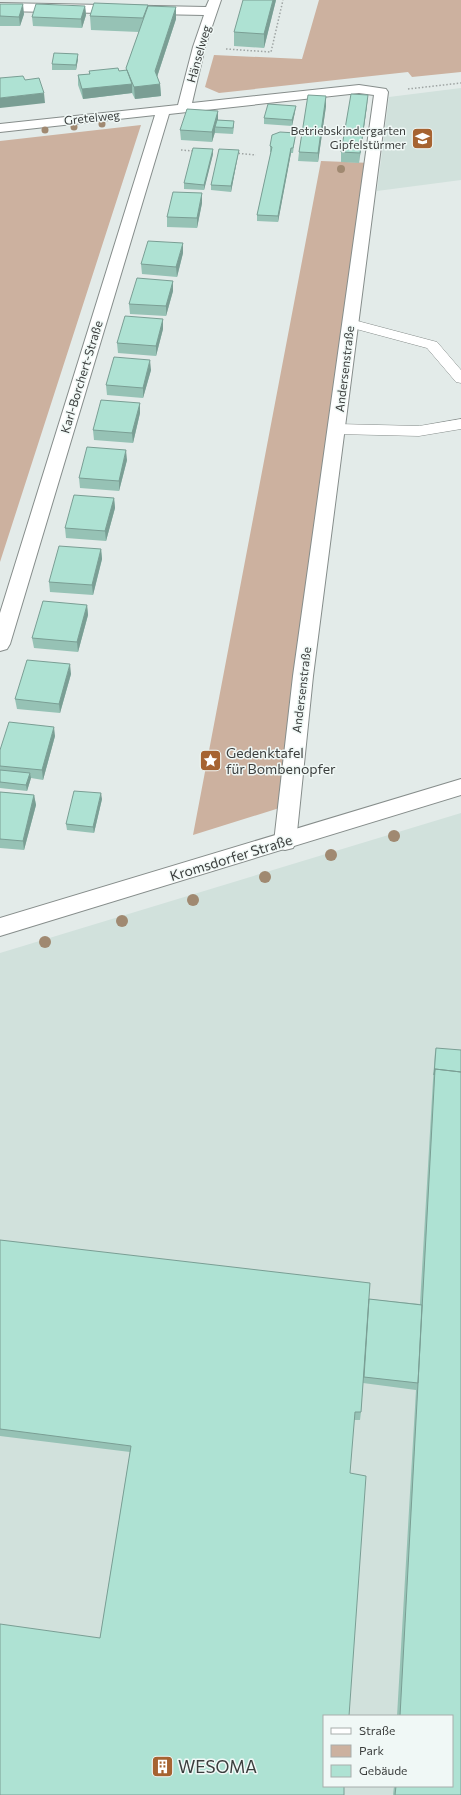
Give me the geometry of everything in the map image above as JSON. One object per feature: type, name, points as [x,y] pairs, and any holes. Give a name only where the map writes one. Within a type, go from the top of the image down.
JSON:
[{"type":"street","points":[[0,7],[20,4],[214,6]]},
{"type":"street","name":"Hänselweg","points":[[184,108],[199,47],[214,6]]},
{"type":"street","points":[[184,108],[359,89],[381,92]]},
{"type":"street","name":"Andersenstraße","points":[[285,842],[303,676],[381,92]]},
{"type":"street","name":"Gretelweg","points":[[0,128],[184,108]]},
{"type":"street","name":"Karl-Borchert-Straße","points":[[0,644],[164,110]]},
{"type":"street","name":"Kromsdorfer Straße","points":[[0,927],[285,842],[461,787]]},
{"type":"lane","points":[[350,323],[432,345],[461,379]]},
{"type":"lane","points":[[337,429],[419,431],[461,424]]},
{"type":"path","points":[[199,47],[270,52],[283,0]]},
{"type":"path","points":[[381,92],[461,83]]},
{"type":"path","points":[[181,150],[196,151]]},
{"type":"path","points":[[233,153],[256,155]]},
{"type":"shaded area","name":"Betriebskindergarten Gipfelstürmer","points":[[461,88],[461,180],[377,191],[389,97]]},
{"type":"shaded area","points":[[461,813],[461,1795],[0,1795],[0,953]]},
{"type":"green space","points":[[319,0],[461,0],[461,72],[412,77],[408,72],[219,93],[205,87],[214,55],[302,59]]},
{"type":"green space","points":[[141,125],[0,562],[0,141]]},
{"type":"green space","points":[[321,161],[371,163],[289,805],[193,835]]},
{"type":"building","points":[[243,0],[273,0],[264,34],[234,32]]},
{"type":"building","points":[[94,3],[148,5],[143,18],[90,16]]},
{"type":"building","points":[[0,4],[23,4],[19,17],[0,16]]},
{"type":"building","points":[[36,4],[85,6],[81,19],[32,17]]},
{"type":"building","points":[[148,6],[176,7],[155,71],[160,84],[134,87],[126,68]]},
{"type":"building","points":[[54,53],[78,54],[76,65],[52,64]]},
{"type":"building","points":[[118,68],[119,71],[127,70],[132,84],[82,89],[78,75],[90,74],[89,71]]},
{"type":"building","points":[[23,76],[25,80],[39,78],[44,93],[0,98],[0,78]]},
{"type":"building","points":[[351,94],[368,95],[360,153],[341,152]]},
{"type":"building","points":[[308,95],[326,96],[318,153],[299,152]]},
{"type":"building","points":[[268,104],[296,106],[292,120],[264,118]]},
{"type":"building","points":[[187,109],[218,111],[212,132],[180,130]]},
{"type":"building","points":[[217,120],[234,121],[233,128],[215,127]]},
{"type":"building","points":[[280,132],[296,133],[293,148],[291,148],[278,216],[257,215],[272,147],[270,146],[272,135]]},
{"type":"building","points":[[193,148],[213,149],[204,185],[184,183]]},
{"type":"building","points":[[219,149],[239,150],[231,186],[211,185]]},
{"type":"building","points":[[173,192],[202,193],[197,218],[167,217]]},
{"type":"building","points":[[148,241],[183,243],[176,267],[141,264]]},
{"type":"building","points":[[137,278],[173,281],[166,306],[129,304]]},
{"type":"building","points":[[125,316],[163,319],[156,346],[117,343]]},
{"type":"building","points":[[114,357],[150,360],[143,388],[106,385]]},
{"type":"building","points":[[101,400],[140,403],[132,433],[93,430]]},
{"type":"building","points":[[87,447],[126,450],[119,481],[79,478]]},
{"type":"building","points":[[74,495],[114,498],[105,531],[65,528]]},
{"type":"building","points":[[59,546],[101,549],[92,585],[49,582]]},
{"type":"building","points":[[43,601],[87,605],[77,642],[32,638]]},
{"type":"building","points":[[27,660],[70,664],[59,704],[15,699]]},
{"type":"building","points":[[9,722],[54,727],[42,770],[0,766],[0,750]]},
{"type":"building","points":[[0,770],[30,773],[26,785],[0,782]]},
{"type":"building","points":[[74,791],[101,793],[93,827],[66,824]]},
{"type":"building","points":[[0,792],[34,795],[23,841],[0,839]]},
{"type":"building","points":[[436,1048],[461,1050],[461,1072],[435,1069],[434,1075]]},
{"type":"building","points":[[435,1069],[461,1072],[461,1795],[395,1795],[396,1787],[453,1787],[453,1715],[400,1715]]},
{"type":"building","points":[[0,1240],[370,1283],[361,1412],[355,1412],[350,1473],[366,1476],[349,1715],[323,1715],[323,1787],[344,1787],[344,1795],[0,1795],[0,1624],[100,1638],[131,1446],[0,1429]]},
{"type":"building","points":[[369,1299],[422,1305],[418,1383],[364,1377]]},
{"type":"place","name":"Betriebskindergarten Gipfelstürmer","points":[[422,138]]},
{"type":"place","name":"Gedenktafel für Bombenopfer","points":[[211,761]]},
{"type":"place","name":"WESOMA","points":[[162,1767]]}]
